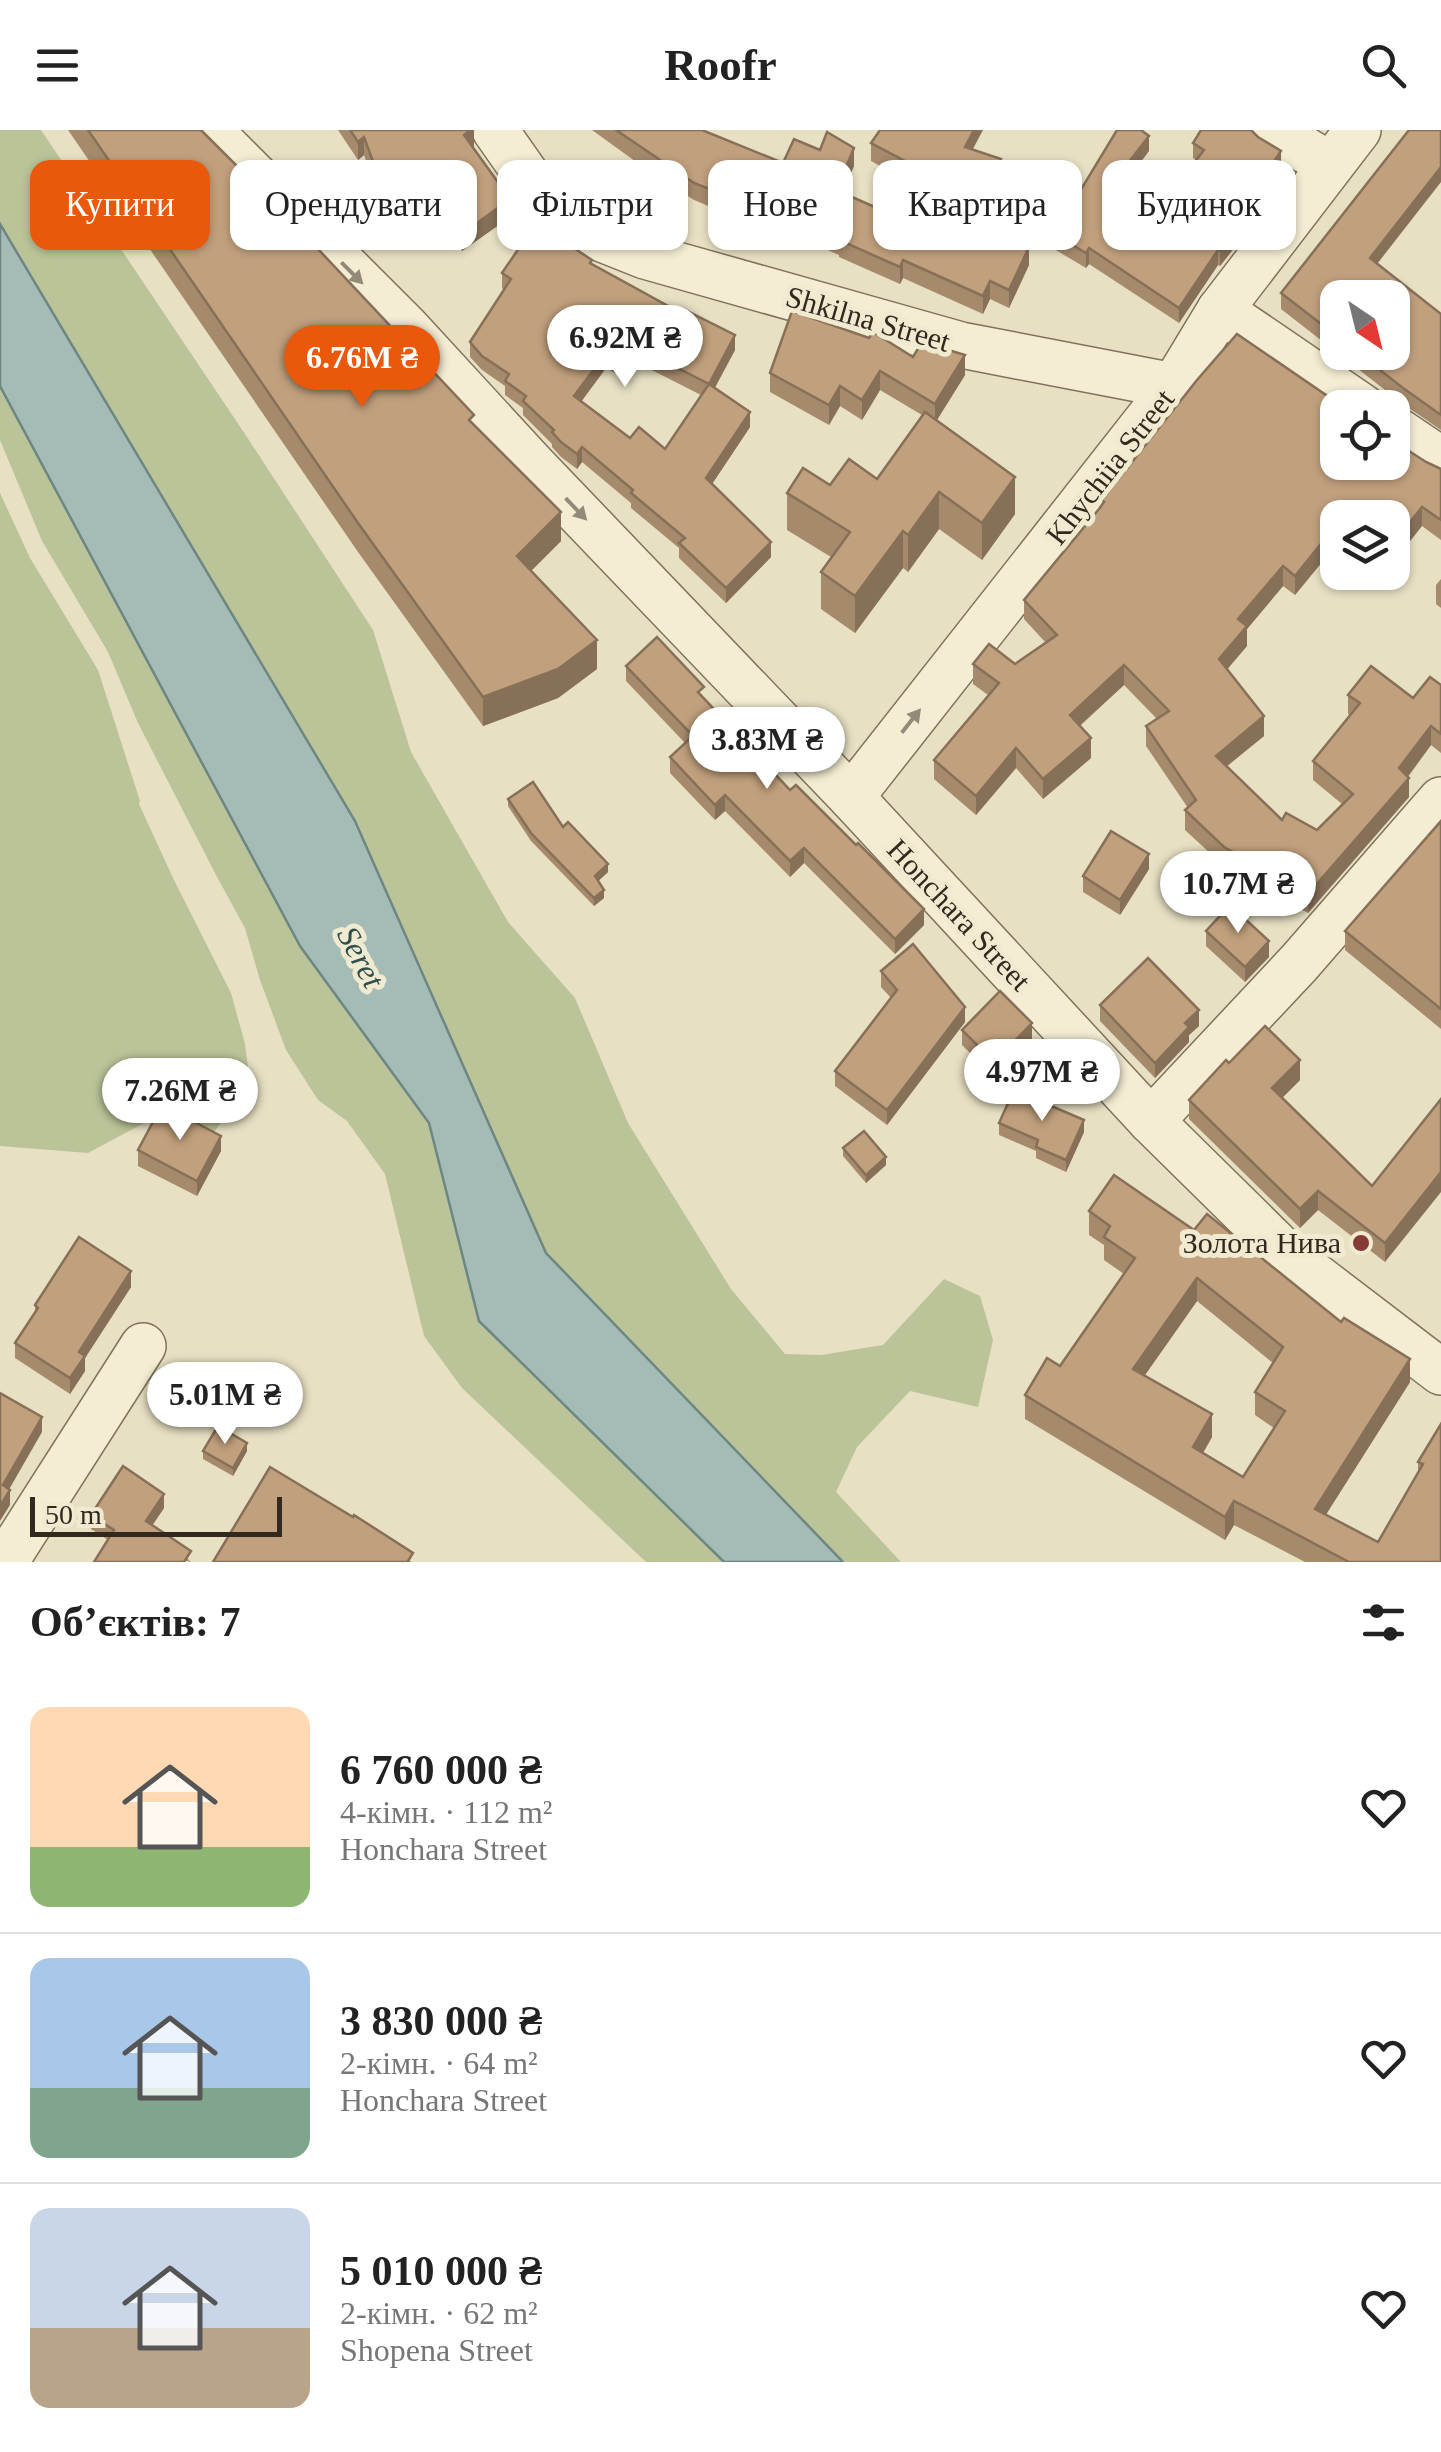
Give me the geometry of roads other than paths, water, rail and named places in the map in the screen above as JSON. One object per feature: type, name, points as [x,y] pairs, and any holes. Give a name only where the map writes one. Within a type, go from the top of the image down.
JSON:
[{"type":"street","name":"Honchara Street","points":[[208,130],[406,327],[851,797],[1150,1121],[1285,1252],[1441,1372]]},
{"type":"street","name":"Shkilna Street","points":[[496,130],[538,190],[582,231],[644,256],[961,345],[1174,386]]},
{"type":"street","points":[[1272,130],[1330,166]]},
{"type":"street","name":"Khychiia Street","points":[[851,797],[1174,386],[1220,310],[1358,130]]},
{"type":"street","points":[[1220,310],[1338,390]]},
{"type":"street","points":[[1410,439],[1441,460]]},
{"type":"street","points":[[1150,1121],[1299,963],[1441,800]]},
{"type":"street","points":[[6,1562],[143,1346]]},
{"type":"water","name":"Seret","points":[[0,224],[355,821],[546,1253],[843,1562],[724,1562],[479,1321],[429,1123],[300,946],[0,386]]},
{"type":"place","name":"Золота Нива","points":[[1361,1243]]}]
